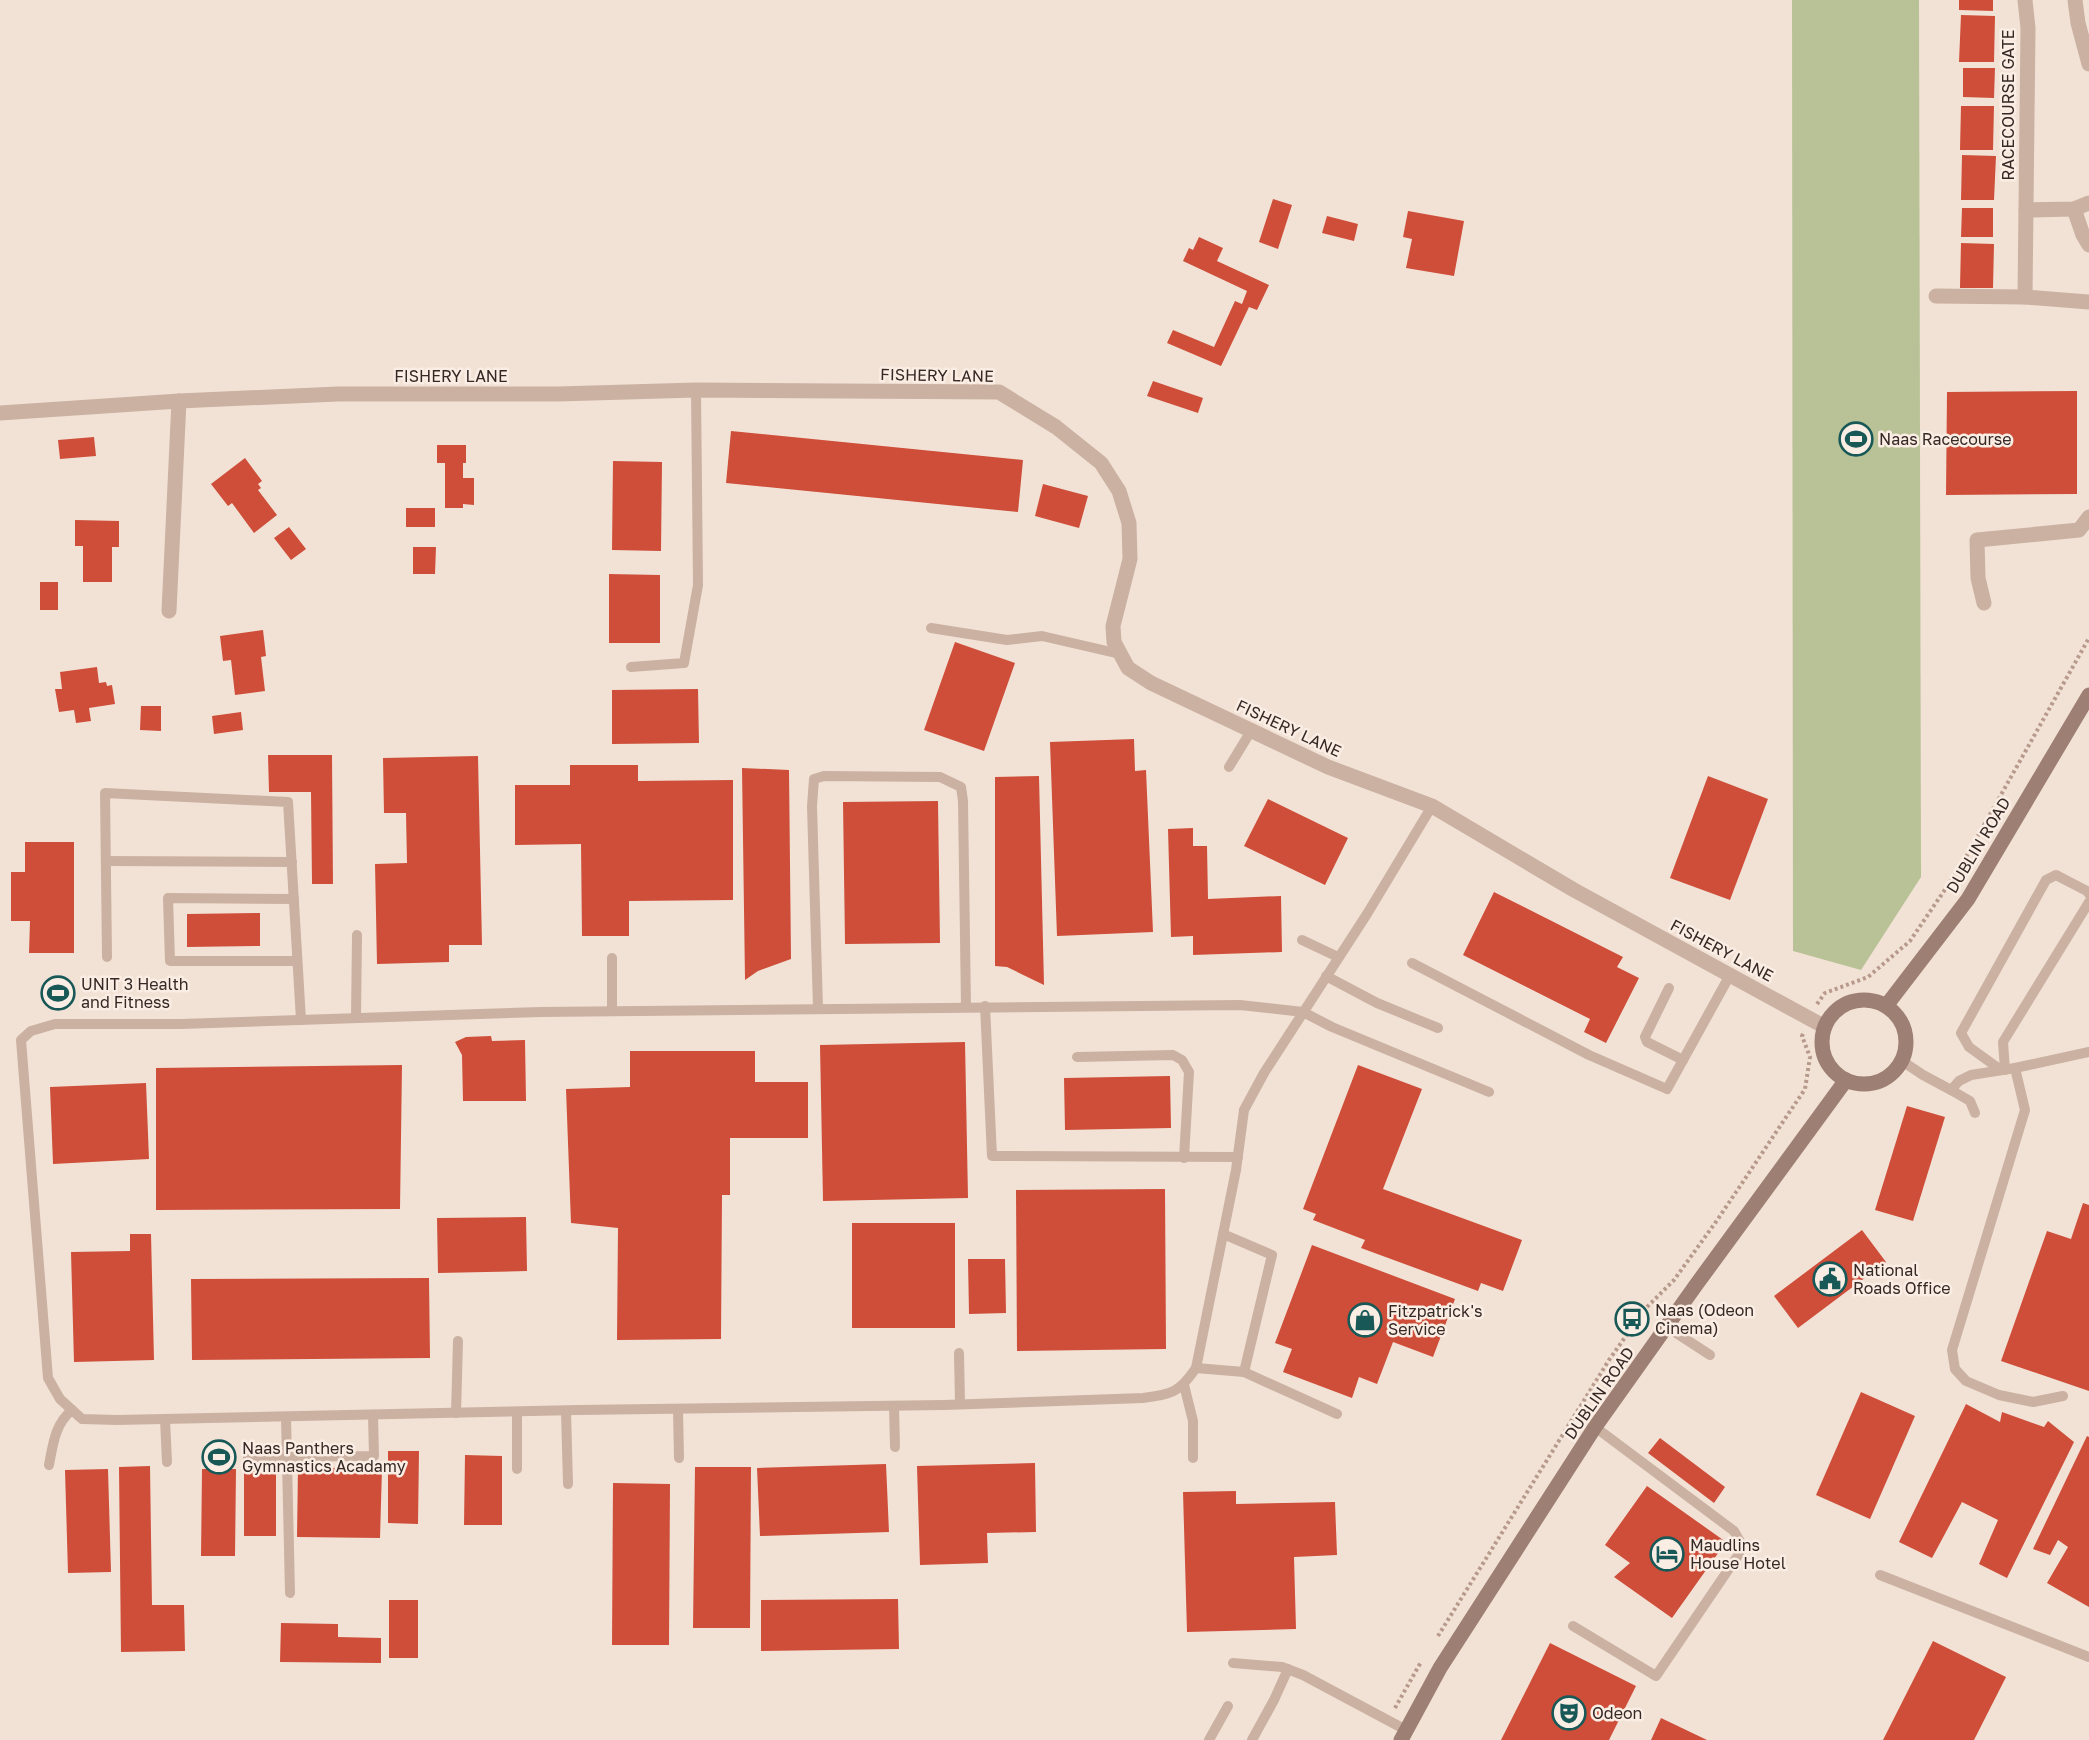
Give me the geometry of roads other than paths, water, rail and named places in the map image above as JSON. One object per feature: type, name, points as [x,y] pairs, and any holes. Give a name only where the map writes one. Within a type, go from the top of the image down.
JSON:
[{"type":"main road","name":"DUBLIN ROAD","points":[[1886,1006],[1968,899],[2089,695]]},
{"type":"main road","points":[[1856,1001],[1875,1001],[1886,1006],[1896,1015],[1904,1029],[1906,1047],[1902,1061],[1895,1071],[1875,1083],[1862,1084],[1846,1080],[1833,1070],[1826,1059],[1822,1045],[1825,1026],[1836,1011],[1846,1004],[1856,1001]]},
{"type":"main road","name":"DUBLIN ROAD","points":[[1404,1735],[1440,1668],[1595,1428],[1846,1080]]},
{"type":"street","name":"RACECOURSE GATE","points":[[2025,0],[2028,28],[2025,297]]},
{"type":"street","points":[[2075,0],[2083,22],[2089,64]]},
{"type":"street","points":[[2026,210],[2074,209],[2089,202]]},
{"type":"street","points":[[2074,209],[2089,245]]},
{"type":"street","points":[[1936,296],[2025,297],[2089,302]]},
{"type":"street","name":"FISHERY LANE","points":[[0,413],[179,401],[338,394],[558,394],[696,390],[999,392],[1056,427],[1101,463],[1119,491],[1129,523],[1130,559],[1113,626],[1114,642],[1128,668],[1151,683],[1328,767],[1432,806],[1574,890],[1825,1026]]},
{"type":"street","points":[[169,611],[179,401]]},
{"type":"street","points":[[1984,603],[1978,579],[1977,540],[2079,530],[2089,517]]},
{"type":"lane","points":[[632,667],[684,663],[698,585],[696,390]]},
{"type":"lane","points":[[931,628],[1006,640],[1042,636],[1120,654]]},
{"type":"lane","points":[[1229,767],[1251,731]]},
{"type":"lane","points":[[818,1008],[812,806],[814,779],[824,776],[940,777],[961,788],[966,1007]]},
{"type":"lane","points":[[107,957],[105,793],[288,802],[301,1020]]},
{"type":"lane","points":[[1432,806],[1338,957],[1326,976],[1303,1012],[1264,1073],[1244,1110],[1238,1157],[1196,1368],[1184,1385],[1167,1395],[1143,1398],[894,1406],[82,1419],[60,1400],[48,1378],[21,1040],[31,1031],[55,1024],[181,1024],[612,1011],[1240,1005],[1303,1012],[1332,1027],[1490,1092]]},
{"type":"lane","points":[[106,861],[292,862]]},
{"type":"lane","points":[[2007,1069],[1969,1047],[1961,1033],[2046,880],[2056,875],[2089,894]]},
{"type":"lane","points":[[294,899],[168,898],[170,961],[297,961]]},
{"type":"lane","points":[[2063,1396],[2033,1402],[1998,1395],[1966,1381],[1955,1369],[1952,1350],[2025,1110],[2007,1069],[2003,1042],[2089,902]]},
{"type":"lane","points":[[356,1017],[357,935]]},
{"type":"lane","points":[[1302,940],[1338,957]]},
{"type":"lane","points":[[612,958],[612,1011]]},
{"type":"lane","points":[[1412,963],[1589,1055],[1666,1089],[1730,975]]},
{"type":"lane","points":[[1326,976],[1377,1003],[1438,1028]]},
{"type":"lane","points":[[1669,988],[1645,1037],[1647,1042],[1683,1060]]},
{"type":"lane","points":[[985,1006],[992,1156],[1238,1157]]},
{"type":"lane","points":[[1951,1090],[1959,1081],[1971,1075],[2089,1052]]},
{"type":"lane","points":[[1077,1057],[1173,1055],[1182,1060],[1189,1072],[1184,1158]]},
{"type":"lane","points":[[1902,1061],[1970,1101],[1975,1113]]},
{"type":"lane","points":[[1223,1234],[1272,1255],[1244,1372]]},
{"type":"lane","points":[[1667,1327],[1710,1355]]},
{"type":"lane","points":[[456,1413],[458,1341]]},
{"type":"lane","points":[[959,1353],[960,1404]]},
{"type":"lane","points":[[1196,1368],[1244,1372],[1337,1414]]},
{"type":"lane","points":[[1184,1385],[1193,1421],[1192,1458]]},
{"type":"lane","points":[[894,1406],[896,1446]]},
{"type":"lane","points":[[678,1409],[679,1458]]},
{"type":"lane","points":[[50,1464],[55,1436],[63,1417],[72,1410]]},
{"type":"lane","points":[[566,1411],[568,1484]]},
{"type":"lane","points":[[517,1412],[517,1469]]},
{"type":"lane","points":[[248,1457],[374,1456],[373,1415]]},
{"type":"lane","points":[[286,1417],[290,1593]]},
{"type":"lane","points":[[165,1419],[166,1462]]},
{"type":"lane","points":[[1573,1626],[1656,1676],[1739,1554],[1742,1545],[1734,1531],[1595,1428]]},
{"type":"lane","points":[[1880,1575],[2089,1657]]},
{"type":"lane","points":[[1233,1663],[1282,1667],[1303,1675],[1388,1721],[1404,1735]]},
{"type":"lane","points":[[1252,1740],[1288,1669]]},
{"type":"lane","points":[[1209,1740],[1228,1706]]},
{"type":"place","name":"Naas Racecourse","points":[[1856,439]]},
{"type":"place","name":"UNIT 3 Health and Fitness","points":[[58,993]]},
{"type":"place","name":"National Roads Office","points":[[1830,1279]]},
{"type":"place","name":"Naas (Odeon Cinema)","points":[[1632,1319]]},
{"type":"place","name":"Fitzpatrick's Service","points":[[1365,1320]]},
{"type":"place","name":"Naas Panthers Gymnastics Acadamy","points":[[219,1457]]},
{"type":"place","name":"Maudlins House Hotel","points":[[1667,1554]]},
{"type":"place","name":"Odeon","points":[[1569,1713]]}]
